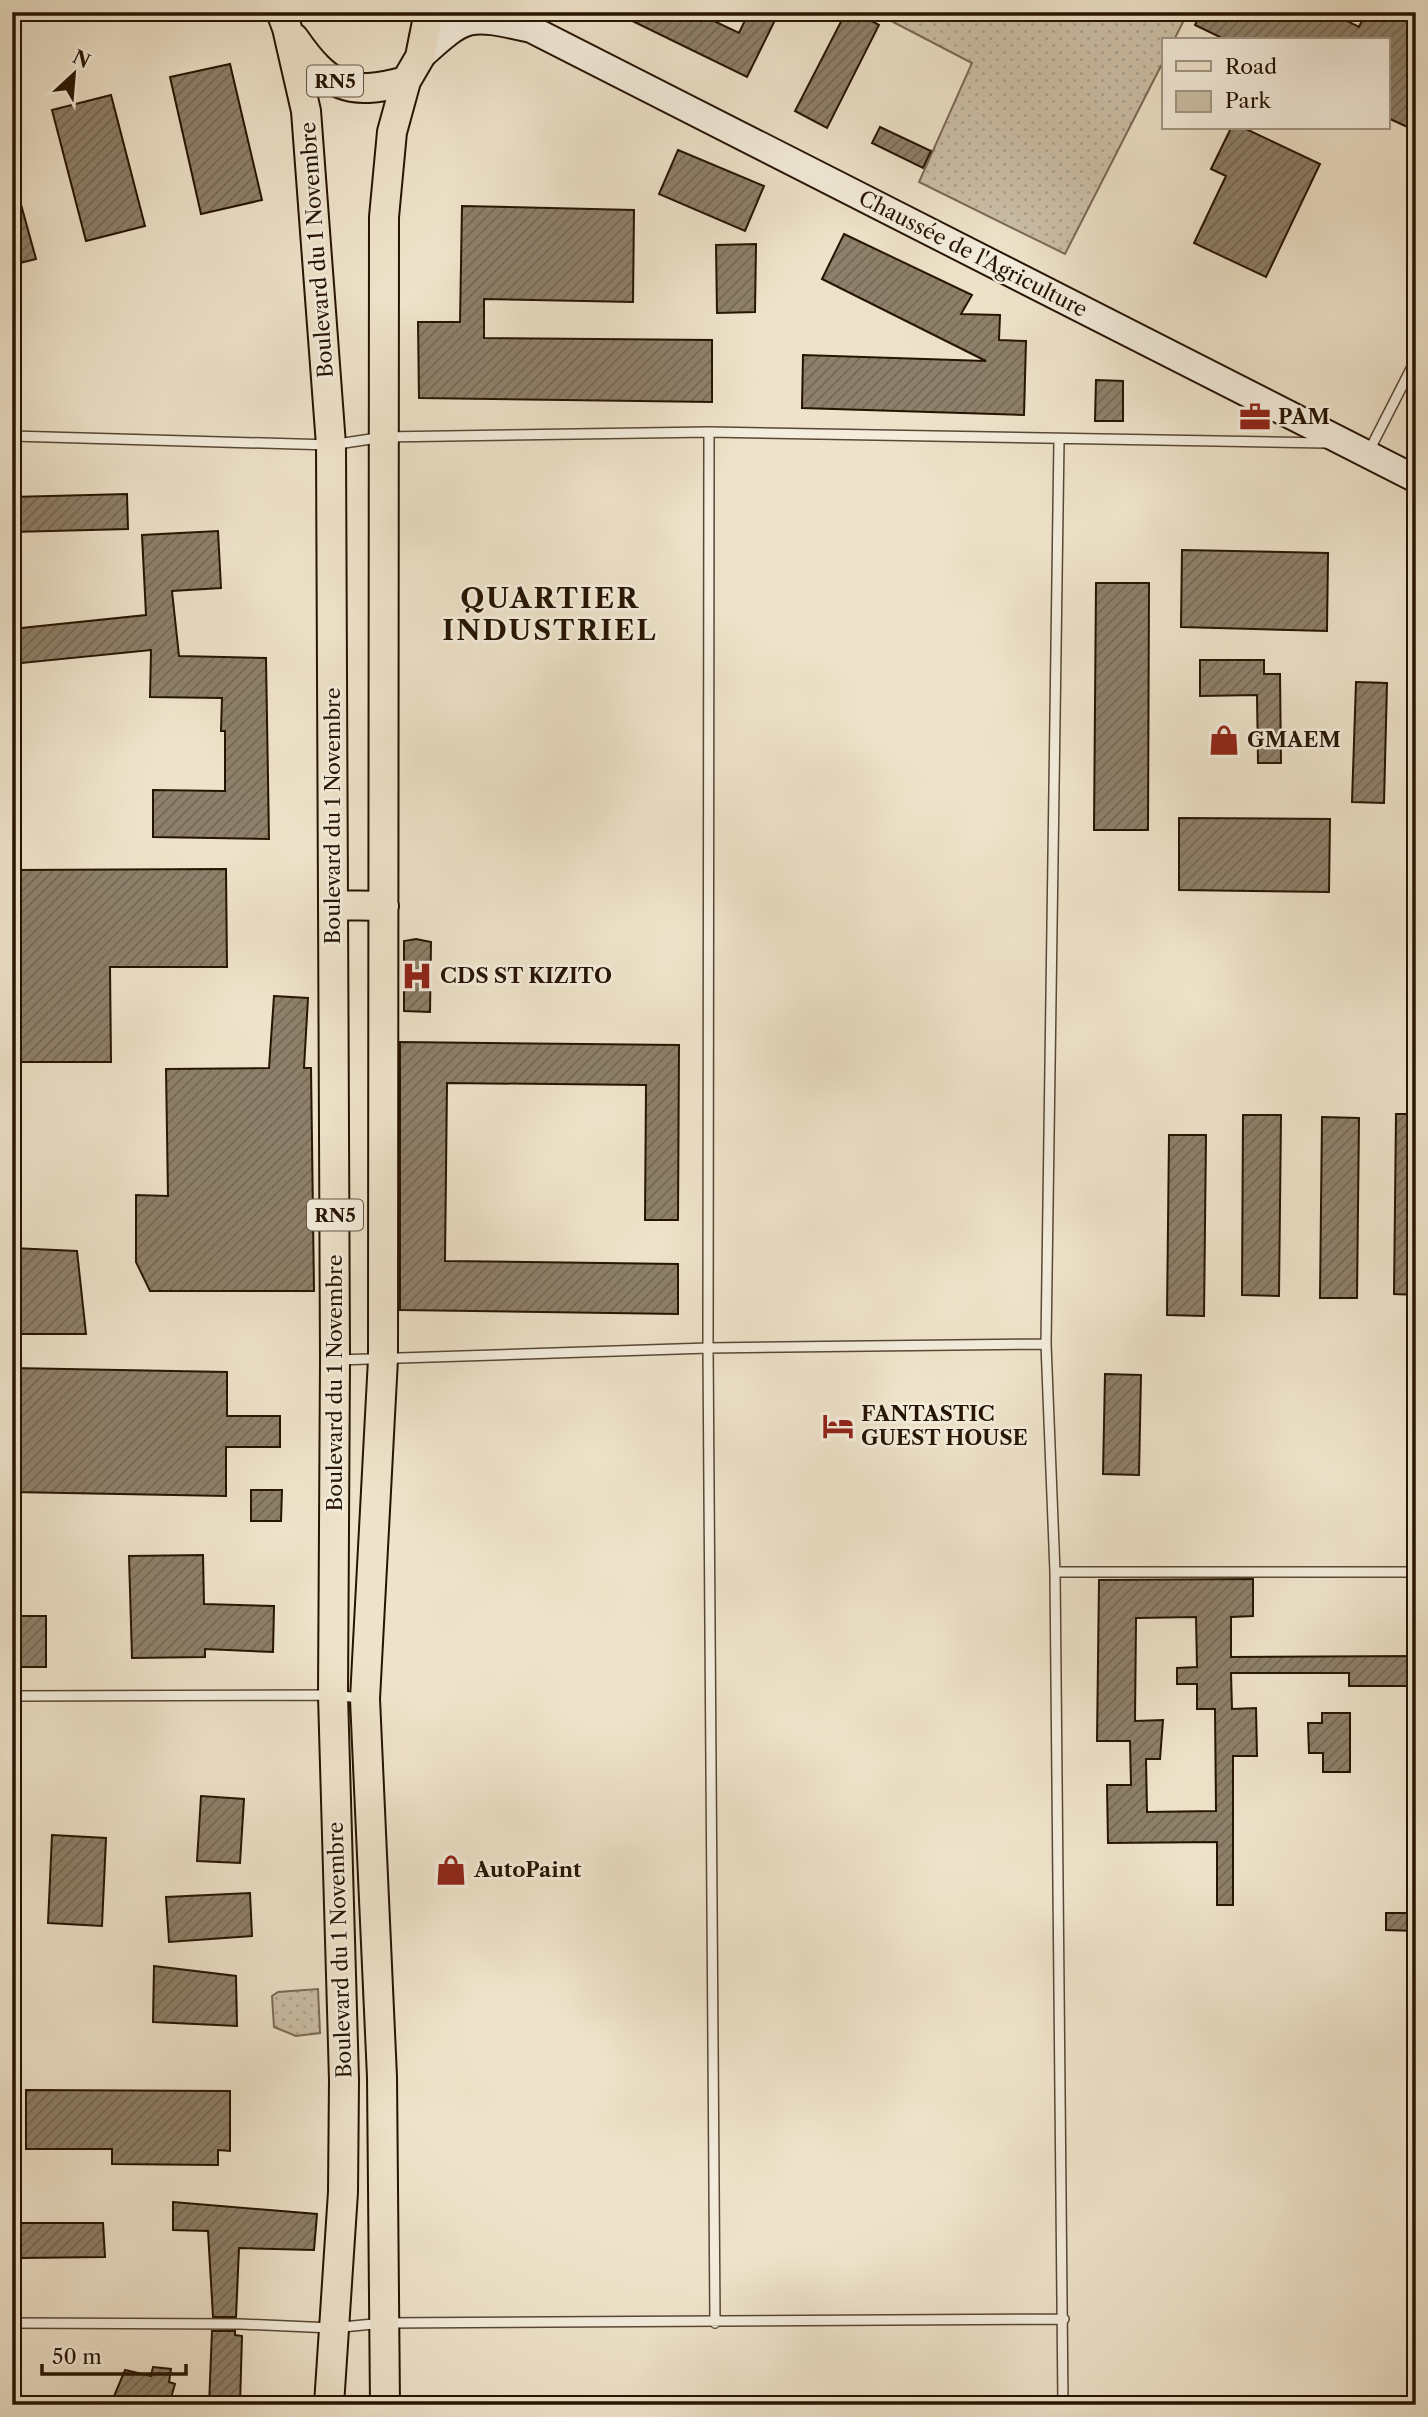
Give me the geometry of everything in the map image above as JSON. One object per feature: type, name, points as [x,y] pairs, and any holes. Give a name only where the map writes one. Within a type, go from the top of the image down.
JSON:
[{"type":"main road","name":"Boulevard du 1 Novembre","points":[[385,2405],[382,2077],[365,1699],[383,1359],[387,169],[392,132],[429,12]]},
{"type":"main road","name":"Boulevard du 1 Novembre","points":[[284,20],[316,68],[332,80],[351,88],[378,89],[413,69]]},
{"type":"main road","name":"Boulevard du 1 Novembre","points":[[284,20],[306,111],[331,444],[335,1360],[333,1695],[344,2080],[343,2192],[329,2405]]},
{"type":"main road","points":[[334,905],[384,906]]},
{"type":"main road","points":[[344,2080],[382,2077]]},
{"type":"street","name":"Chaussée de l'Agriculture","points":[[413,69],[454,26],[472,19],[523,21],[1416,479]]},
{"type":"lane","points":[[12,436],[331,444],[384,437],[709,432],[1357,448],[1416,359]]},
{"type":"lane","points":[[709,432],[708,1348],[715,2323]]},
{"type":"lane","points":[[1059,440],[1046,1344],[1055,1572],[1063,2405]]},
{"type":"lane","points":[[335,1360],[708,1348],[1046,1344]]},
{"type":"lane","points":[[1055,1572],[1416,1572]]},
{"type":"lane","points":[[12,1696],[333,1695],[365,1699]]},
{"type":"lane","points":[[12,2323],[240,2324],[332,2328],[384,2323],[1064,2319]]},
{"type":"green space","points":[[874,12],[1188,12],[1175,38],[1162,38],[1162,64],[1065,254],[919,182],[972,63]]},
{"type":"green space","points":[[318,1989],[320,2033],[296,2036],[274,2027],[272,1996],[278,1992]]},
{"type":"building","points":[[614,12],[695,12],[739,33],[749,12],[779,12],[747,77]]},
{"type":"building","points":[[846,12],[855,12],[879,25],[827,128],[795,111]]},
{"type":"building","points":[[1201,12],[1329,12],[1359,27],[1366,12],[1416,12],[1416,131],[1390,119],[1390,38],[1222,38],[1195,25]]},
{"type":"building","points":[[230,64],[262,200],[201,214],[170,77]]},
{"type":"building","points":[[111,95],[145,226],[86,241],[52,110]]},
{"type":"building","points":[[880,127],[931,151],[923,168],[872,143]]},
{"type":"building","points":[[1230,130],[1248,130],[1320,164],[1266,277],[1194,243],[1226,176],[1211,169]]},
{"type":"building","points":[[678,150],[764,186],[745,231],[659,194]]},
{"type":"building","points":[[17,190],[36,259],[12,265],[12,191]]},
{"type":"building","points":[[462,206],[634,210],[633,302],[484,299],[484,338],[712,340],[712,402],[419,398],[418,322],[460,322]]},
{"type":"building","points":[[844,234],[972,295],[961,314],[1000,315],[999,340],[1026,341],[1024,415],[802,408],[803,355],[986,361],[822,279]]},
{"type":"building","points":[[756,244],[755,312],[717,313],[716,245]]},
{"type":"building","points":[[1096,380],[1123,381],[1123,421],[1095,421]]},
{"type":"building","points":[[127,494],[128,529],[12,532],[12,497]]},
{"type":"building","points":[[218,531],[221,588],[172,591],[179,656],[266,658],[269,839],[153,837],[153,790],[225,791],[222,698],[150,697],[151,650],[12,664],[12,629],[146,615],[142,535]]},
{"type":"building","points":[[1182,550],[1328,553],[1327,631],[1181,627]]},
{"type":"building","points":[[1096,583],[1149,583],[1148,830],[1094,830]]},
{"type":"building","points":[[1200,660],[1264,660],[1264,674],[1280,674],[1281,763],[1258,763],[1257,695],[1200,696]]},
{"type":"building","points":[[1356,682],[1387,683],[1384,803],[1352,802]]},
{"type":"building","points":[[1179,818],[1330,819],[1329,892],[1179,890]]},
{"type":"building","points":[[226,869],[227,967],[110,967],[111,1062],[12,1062],[12,870]]},
{"type":"building","name":"CDS ST KIZITO","points":[[416,939],[431,942],[430,1012],[404,1011],[404,941]]},
{"type":"building","points":[[274,996],[308,998],[304,1068],[311,1068],[314,1291],[150,1291],[136,1262],[136,1195],[168,1196],[166,1069],[269,1068]]},
{"type":"building","points":[[400,1042],[679,1045],[678,1220],[645,1220],[646,1085],[447,1083],[445,1261],[678,1264],[678,1314],[400,1310]]},
{"type":"building","points":[[1396,1114],[1416,1114],[1416,1295],[1394,1294]]},
{"type":"building","points":[[1243,1115],[1281,1115],[1279,1296],[1242,1295]]},
{"type":"building","points":[[1322,1117],[1359,1118],[1357,1298],[1320,1298]]},
{"type":"building","points":[[1169,1135],[1206,1135],[1204,1316],[1167,1315]]},
{"type":"building","points":[[12,1248],[77,1251],[86,1334],[12,1334]]},
{"type":"building","points":[[12,1368],[227,1372],[227,1416],[280,1416],[280,1447],[226,1447],[226,1496],[12,1492]]},
{"type":"building","points":[[1105,1374],[1141,1375],[1139,1475],[1103,1474]]},
{"type":"building","points":[[251,1490],[282,1490],[281,1521],[251,1521]]},
{"type":"building","points":[[203,1555],[204,1604],[274,1606],[273,1652],[205,1649],[205,1657],[132,1658],[129,1556]]},
{"type":"building","points":[[1253,1579],[1253,1616],[1231,1617],[1231,1657],[1416,1656],[1416,1686],[1349,1686],[1349,1673],[1231,1673],[1232,1709],[1256,1708],[1257,1756],[1233,1756],[1233,1905],[1217,1905],[1217,1842],[1108,1843],[1107,1785],[1131,1785],[1130,1741],[1097,1741],[1099,1580]],"holes":[[[1196,1617],[1197,1667],[1177,1668],[1177,1684],[1197,1684],[1197,1709],[1215,1709],[1216,1811],[1147,1812],[1146,1759],[1160,1759],[1163,1720],[1135,1721],[1136,1618]]]},
{"type":"building","points":[[12,1616],[46,1616],[46,1667],[12,1667]]},
{"type":"building","points":[[1322,1713],[1350,1713],[1350,1772],[1323,1772],[1323,1753],[1309,1753],[1308,1723],[1322,1723]]},
{"type":"building","points":[[201,1796],[244,1799],[240,1863],[197,1861]]},
{"type":"building","points":[[52,1835],[106,1838],[102,1926],[48,1923]]},
{"type":"building","points":[[250,1893],[252,1936],[169,1942],[166,1897]]},
{"type":"building","points":[[1386,1913],[1416,1913],[1416,1931],[1386,1930]]},
{"type":"building","points":[[154,1966],[236,1976],[237,2026],[153,2022]]},
{"type":"building","points":[[26,2090],[230,2091],[230,2151],[218,2150],[218,2165],[112,2164],[112,2149],[26,2149]]},
{"type":"building","points":[[173,2202],[317,2214],[314,2250],[239,2248],[236,2317],[213,2317],[208,2231],[173,2230]]},
{"type":"building","points":[[19,2223],[103,2223],[105,2257],[20,2258]]},
{"type":"building","points":[[212,2331],[235,2331],[235,2335],[242,2336],[240,2405],[209,2405]]},
{"type":"building","points":[[153,2367],[171,2369],[169,2382],[175,2384],[169,2405],[122,2405],[112,2401],[125,2370],[151,2376]]},
{"type":"place","name":"PAM","points":[[1255,417]]},
{"type":"place","name":"GMAEM","points":[[1224,740]]},
{"type":"place","name":"CDS ST KIZITO","points":[[417,976]]},
{"type":"place","name":"FANTASTIC GUEST HOUSE","points":[[838,1426]]},
{"type":"place","name":"AutoPaint","points":[[451,1870]]},
{"type":"district","name":"QUARTIER INDUSTRIEL","points":[[550,614]]}]
